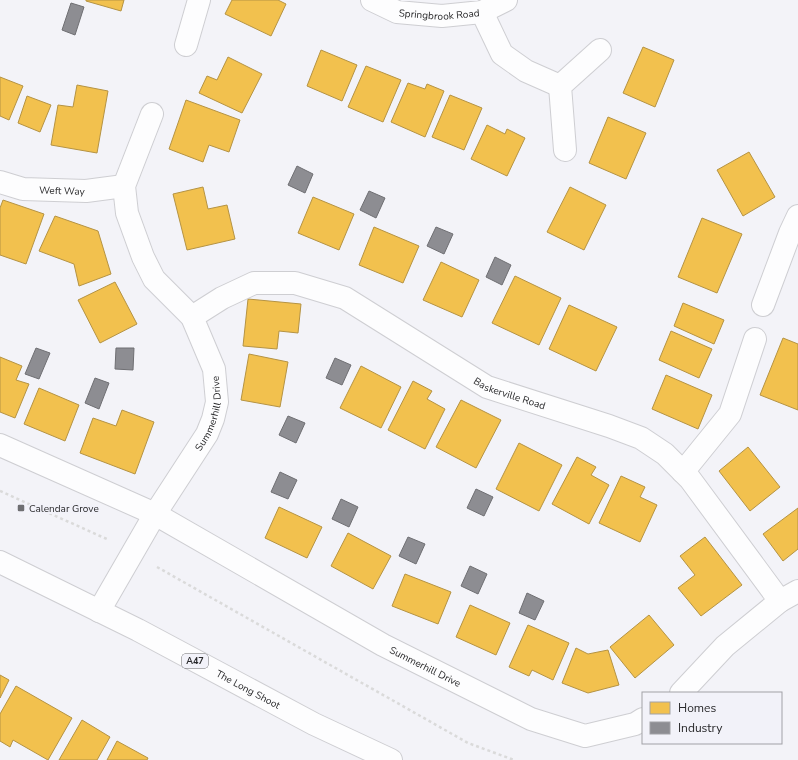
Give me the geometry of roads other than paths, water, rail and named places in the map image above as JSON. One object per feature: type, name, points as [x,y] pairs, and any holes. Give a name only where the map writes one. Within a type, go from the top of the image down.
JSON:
[{"type":"street","points":[[186,45],[199,0]]},
{"type":"street","name":"Springbrook Road","points":[[372,0],[397,12],[442,16],[482,12],[506,0]]},
{"type":"street","points":[[482,12],[502,54],[526,71],[560,86]]},
{"type":"street","points":[[560,86],[600,50]]},
{"type":"street","points":[[560,86],[565,150]]},
{"type":"street","name":"Summerhill Drive","points":[[99,611],[155,514],[207,434],[213,420],[217,402],[214,369],[192,317],[154,279],[143,257],[126,213],[124,186],[152,114]]},
{"type":"street","name":"Weft Way","points":[[0,182],[23,189],[86,191],[124,186]]},
{"type":"street","points":[[763,305],[790,233],[798,216]]},
{"type":"street","name":"Baskerville Road","points":[[192,317],[222,298],[254,283],[295,283],[345,298],[487,387],[609,426],[641,438],[665,454],[682,472],[690,478],[789,596],[724,646],[682,692]]},
{"type":"street","points":[[682,472],[730,414],[755,339]]},
{"type":"street","points":[[0,445],[155,514]]},
{"type":"street","name":"Summerhill Drive","points":[[155,514],[383,645],[531,719],[585,736],[635,724],[642,720]]},
{"type":"street","name":"The Long Shoot","points":[[0,562],[145,634],[314,724],[391,760]]},
{"type":"place","name":"Calendar Grove","points":[[21,508]]}]
